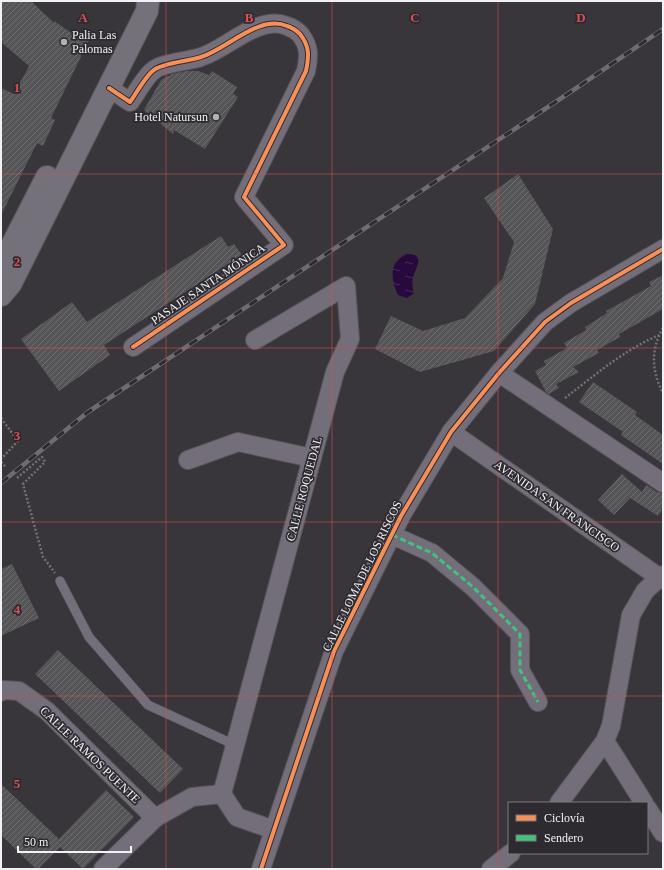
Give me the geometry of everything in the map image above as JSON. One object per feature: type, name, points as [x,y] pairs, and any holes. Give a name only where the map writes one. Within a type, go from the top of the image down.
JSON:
[{"type":"main road","points":[[1,295],[11,283],[102,85],[136,5],[140,1]]},
{"type":"main road","points":[[1,267],[102,85],[147,11],[148,1]]},
{"type":"street","name":"PASAJE SANTA MÓNICA","points":[[102,85],[130,102],[154,69],[202,57],[251,30],[268,23],[282,24],[297,30],[306,42],[309,56],[306,71],[244,197],[284,245],[133,347]]},
{"type":"street","name":"CALLE LOMA DE LOS RISCOS","points":[[261,869],[334,651],[401,516],[451,432],[499,373],[545,322],[571,303],[663,249]]},
{"type":"street","name":"CALLE ROQUEDAL","points":[[222,794],[335,372],[350,339],[346,286],[255,340]]},
{"type":"street","points":[[499,373],[663,483]]},
{"type":"street","name":"AVENIDA SAN FRANCISCO","points":[[451,432],[662,577]]},
{"type":"street","points":[[188,460],[238,442],[312,458]]},
{"type":"street","points":[[392,535],[432,553],[473,586],[520,634],[520,670],[538,702]]},
{"type":"street","points":[[560,802],[605,741],[611,726],[631,615],[645,591],[662,577]]},
{"type":"street","name":"CALLE RAMOS PUENTE","points":[[1,692],[4,690],[19,691],[47,711],[155,818]]},
{"type":"street","points":[[605,741],[643,802]]},
{"type":"street","points":[[103,869],[155,818],[192,797],[222,794],[237,817],[274,830]]},
{"type":"street","points":[[648,810],[663,833]]},
{"type":"street","points":[[491,869],[510,854]]},
{"type":"lane","points":[[60,580],[89,637],[148,705],[235,745]]},
{"type":"path","points":[[663,328],[655,347],[654,359],[654,371],[663,393]]},
{"type":"path","points":[[552,409],[604,368],[641,343],[659,335]]},
{"type":"path","points":[[1,418],[18,441],[1,460],[5,466]]},
{"type":"path","points":[[17,478],[42,457],[45,462],[23,484],[43,557],[60,580]]},
{"type":"water","points":[[407,254],[417,256],[418,262],[412,280],[413,294],[407,298],[398,295],[394,283],[393,272],[394,266],[397,262],[401,257]]},
{"type":"building","points":[[1,1],[31,1],[54,23],[54,21],[70,32],[90,38],[51,118],[55,120],[43,146],[37,143],[1,215],[1,88],[14,94],[29,66],[1,42]]},
{"type":"building","points":[[187,71],[198,71],[209,75],[212,71],[237,87],[233,94],[238,97],[205,149],[174,130],[173,134],[144,110],[161,80],[167,76],[170,76],[171,74]]},
{"type":"building","points":[[518,174],[553,229],[535,304],[494,351],[420,372],[375,349],[391,316],[423,331],[465,318],[503,278],[514,242],[484,198]]},
{"type":"building","points":[[221,236],[228,247],[234,244],[242,255],[104,345],[110,355],[59,391],[21,339],[72,302],[87,322]]},
{"type":"building","points":[[663,275],[663,309],[619,334],[620,337],[597,350],[599,353],[573,367],[579,372],[556,384],[559,388],[549,394],[546,392],[535,371],[546,365],[544,361],[567,348],[564,343],[586,330],[585,327],[607,313],[606,311],[651,286],[649,282]]},
{"type":"building","points":[[593,382],[637,412],[635,415],[663,435],[663,464],[621,435],[623,432],[579,402]]},
{"type":"building","points":[[622,474],[642,492],[646,485],[657,492],[663,493],[662,510],[658,516],[630,498],[614,515],[598,500]]},
{"type":"building","points":[[12,564],[39,618],[1,636],[1,569]]},
{"type":"building","points":[[58,650],[183,769],[160,793],[35,674]]},
{"type":"building","points":[[1,784],[59,839],[106,790],[134,817],[83,869],[60,847],[38,869],[36,869],[1,835]]},
{"type":"railway","points":[[1,483],[88,412],[663,29]]},
{"type":"marked path","points":[[392,535],[432,553],[473,587],[520,634],[520,670],[538,702]]},
{"type":"cycle path","points":[[109,88],[130,102],[151,72],[158,68],[211,53],[254,28],[265,25],[276,24],[293,28],[300,34],[306,43],[308,52],[306,71],[244,197],[284,245],[133,347]]},
{"type":"cycle path","points":[[261,869],[334,651],[401,516],[451,432],[499,373],[545,322],[571,303],[663,249]]},
{"type":"place","name":"Palia Las Palomas","points":[[64,42]]},
{"type":"place","name":"Hotel Natursun","points":[[216,117]]}]
